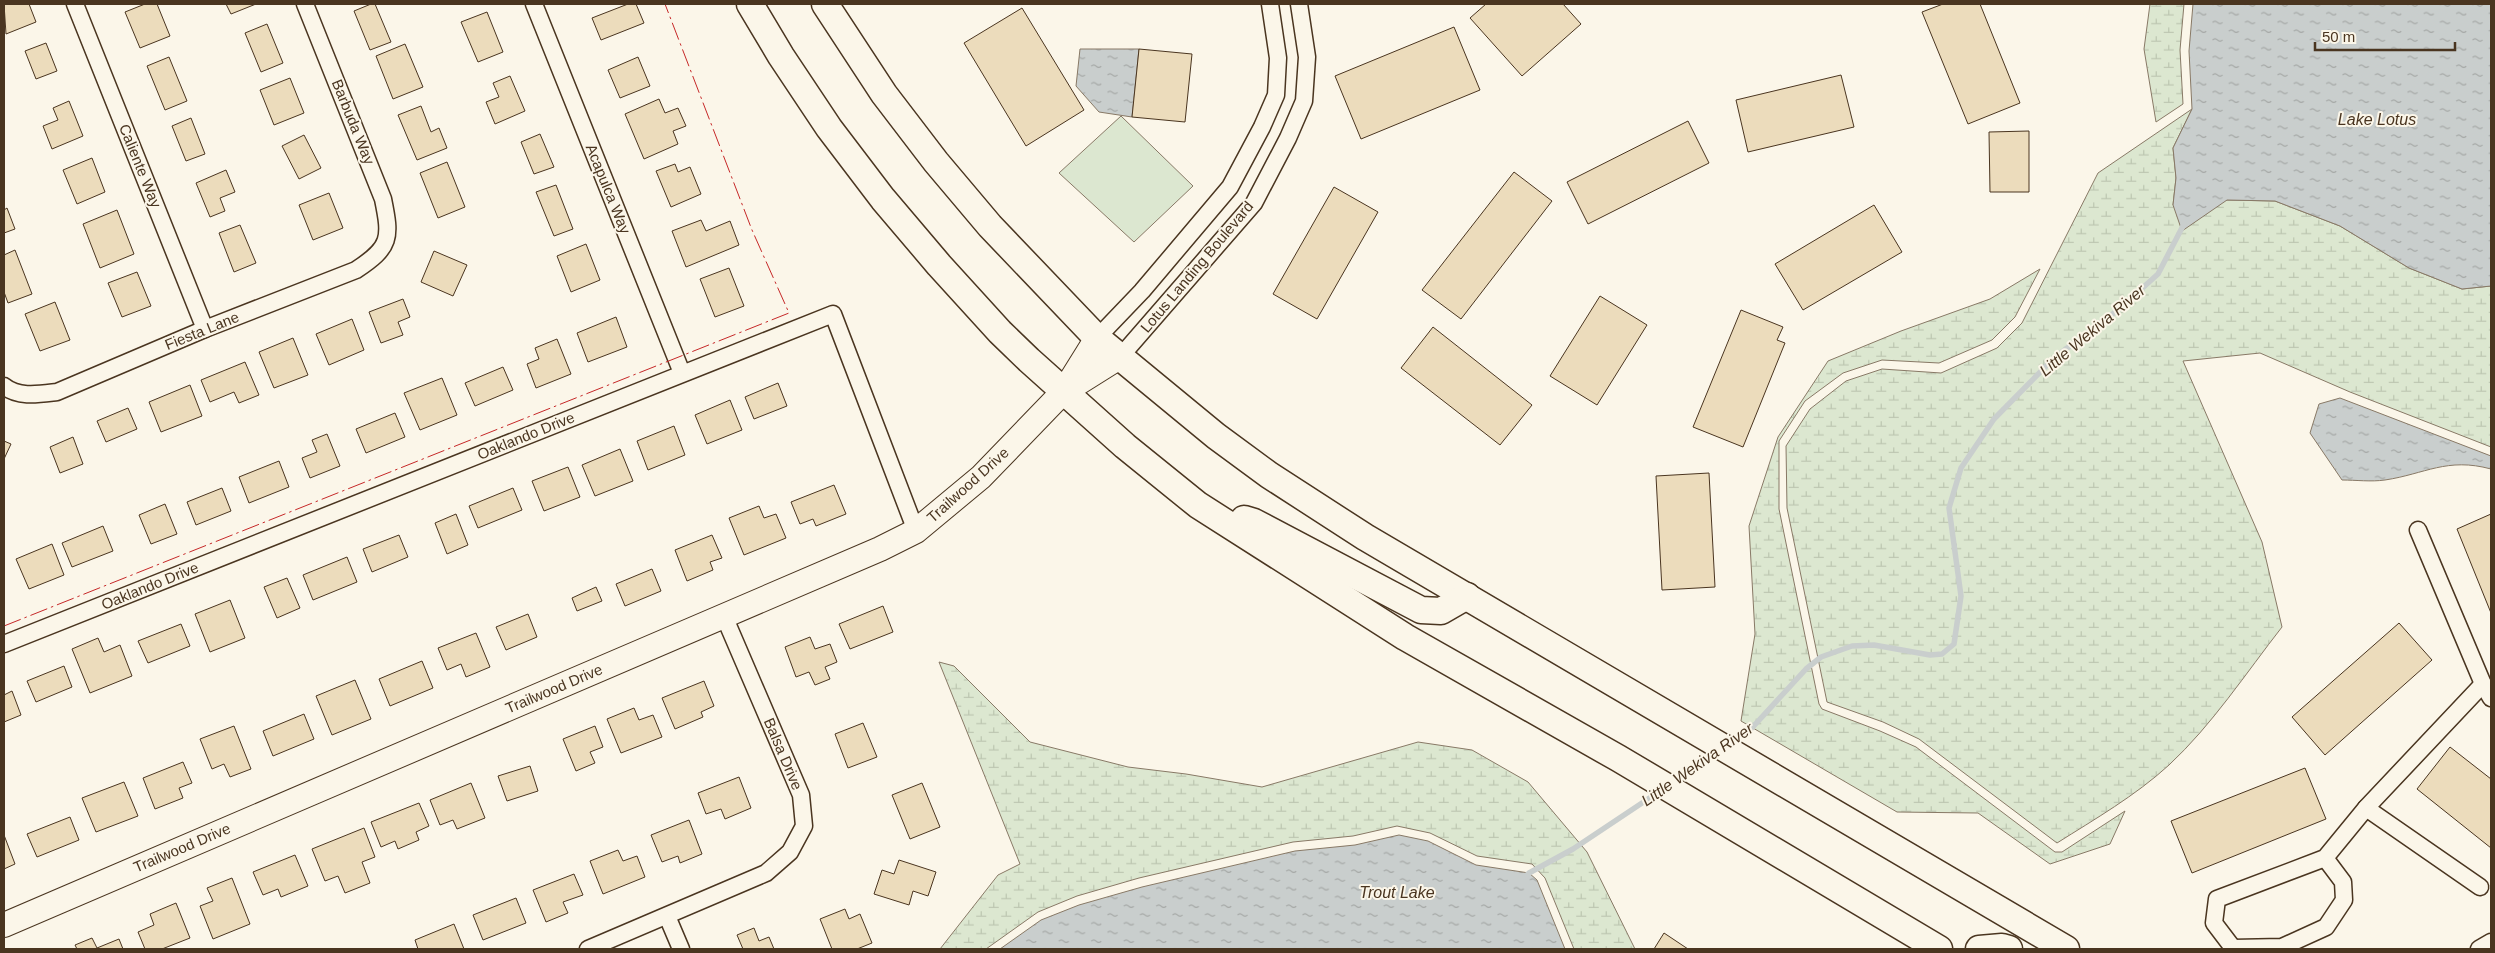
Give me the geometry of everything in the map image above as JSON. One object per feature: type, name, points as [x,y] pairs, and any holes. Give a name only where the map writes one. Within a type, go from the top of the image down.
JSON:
[{"type":"main road","points":[[750,4],[781,56],[830,128],[883,199],[1000,332],[1125,446],[1198,505],[1405,636],[1618,758],[1939,949]]},
{"type":"main road","points":[[825,4],[884,94],[936,162],[990,226],[1097,338],[1209,430],[1269,475],[1365,537],[2066,949]]},
{"type":"main road","points":[[1198,505],[1254,522],[1421,610],[1442,611],[1467,596]]},
{"type":"main road","points":[[1979,949],[2002,947],[2009,949]]},
{"type":"street","name":"Caliente Way","points":[[75,4],[205,329]]},
{"type":"street","name":"Barbuda Way","points":[[305,4],[384,198],[389,227],[386,244]]},
{"type":"street","name":"Acapulca Way","points":[[534,4],[682,374]]},
{"type":"street","name":"Lotus Landing Boulevard","points":[[1097,338],[1142,291],[1230,187],[1262,127],[1276,95],[1278,58],[1270,4]]},
{"type":"street","name":"Lotus Landing Boulevard","points":[[1121,356],[1254,203],[1288,138],[1304,101],[1306,57],[1299,4]]},
{"type":"street","name":"Fiesta Lane","points":[[6,388],[32,395],[57,392],[205,329],[356,270],[374,258],[386,244]]},
{"type":"street","name":"Oaklando Drive","points":[[4,644],[833,314],[916,531]]},
{"type":"street","name":"Trailwood Drive","points":[[4,925],[880,549],[916,531],[982,477],[1064,392],[1097,338]]},
{"type":"street","name":"Trailwood Drive","points":[[1064,392],[1121,356]]},
{"type":"street","points":[[2418,530],[2483,684],[2491,698]]},
{"type":"street","name":"Balsa Drive","points":[[588,949],[766,873],[790,852],[804,826],[801,795],[724,616]]},
{"type":"street","points":[[2325,858],[2342,882],[2344,900],[2326,927],[2282,947],[2233,948],[2214,923],[2217,899],[2325,858],[2366,808],[2483,684]]},
{"type":"street","points":[[2366,808],[2480,887]]},
{"type":"street","points":[[667,916],[681,949]]},
{"type":"street","points":[[2478,949],[2491,942]]},
{"type":"green space","points":[[2150,4],[2184,4],[2180,50],[2183,104],[2156,122],[2144,49]]},
{"type":"green space","points":[[2192,109],[2173,148],[2176,178],[2173,205],[2227,200],[2275,201],[2340,226],[2409,268],[2462,289],[2491,286],[2491,447],[2350,392],[2260,353],[2183,361],[2262,542],[2282,627],[2214,716],[2169,765],[2129,797],[2057,843],[1919,739],[1883,722],[1827,702],[1787,508],[1786,446],[1810,409],[1846,381],[1882,369],[1941,373],[1997,348],[2022,323],[2098,173]]},
{"type":"green space","points":[[1121,116],[1193,186],[1134,242],[1059,173]]},
{"type":"green space","points":[[2040,269],[2015,317],[1992,340],[1939,363],[1882,360],[1843,373],[1805,401],[1779,441],[1779,509],[1819,704],[1822,709],[1916,747],[2055,852],[2062,852],[2125,811],[2110,844],[2050,864],[1978,813],[1897,812],[1741,721],[1755,634],[1749,526],[1778,437],[1828,361],[1901,331],[1990,299]]},
{"type":"green space","points":[[939,662],[954,666],[1030,742],[1128,767],[1186,774],[1262,787],[1418,742],[1472,750],[1528,782],[1587,852],[1635,949],[1574,949],[1545,878],[1532,864],[1477,856],[1430,833],[1397,826],[1353,836],[1293,842],[1139,878],[1077,896],[1038,912],[986,949],[940,949],[998,875],[1020,864]]},
{"type":"water","name":"Lake Lotus","points":[[2193,4],[2491,4],[2491,286],[2462,289],[2409,268],[2340,226],[2275,201],[2227,200],[2182,231],[2173,205],[2176,178],[2173,148],[2192,109],[2189,51]]},
{"type":"water","points":[[1080,49],[1139,49],[1132,117],[1099,112],[1076,86]]},
{"type":"water","points":[[2340,398],[2491,456],[2491,469],[2462,465],[2436,468],[2385,480],[2342,480],[2310,433],[2319,404]]},
{"type":"water","name":"Trout Lake","points":[[1399,835],[1428,841],[1476,865],[1529,873],[1537,880],[1565,949],[1000,949],[1041,920],[1079,905],[1142,887],[1295,851],[1355,845]]},
{"type":"building","points":[[4,4],[29,4],[36,22],[6,34]]},
{"type":"building","points":[[145,4],[157,4],[170,36],[140,48],[125,12]]},
{"type":"building","points":[[226,4],[256,4],[231,14]]},
{"type":"building","points":[[375,4],[391,42],[370,50],[354,11]]},
{"type":"building","points":[[628,4],[636,4],[644,23],[601,40],[592,18]]},
{"type":"building","points":[[1486,4],[1563,4],[1581,24],[1522,76],[1470,18]]},
{"type":"building","points":[[1943,4],[1980,4],[2020,103],[1968,124],[1922,12]]},
{"type":"building","points":[[1022,8],[1084,110],[1026,146],[964,43]]},
{"type":"building","points":[[487,12],[503,52],[478,62],[461,22]]},
{"type":"building","points":[[267,24],[283,63],[261,72],[245,33]]},
{"type":"building","points":[[1454,27],[1480,90],[1361,139],[1335,76]]},
{"type":"building","points":[[46,43],[57,71],[36,79],[25,51]]},
{"type":"building","points":[[405,44],[423,87],[393,99],[376,56]]},
{"type":"building","points":[[1139,49],[1192,54],[1185,122],[1132,117]]},
{"type":"building","points":[[169,57],[187,101],[165,110],[147,66]]},
{"type":"building","points":[[638,57],[650,86],[620,98],[608,70]]},
{"type":"building","points":[[1841,75],[1854,127],[1748,152],[1736,100]]},
{"type":"building","points":[[510,76],[525,111],[495,124],[486,102],[499,97],[493,83]]},
{"type":"building","points":[[290,78],[304,113],[274,125],[260,90]]},
{"type":"building","points":[[659,99],[665,113],[678,108],[686,126],[673,131],[678,144],[644,159],[625,114]]},
{"type":"building","points":[[69,101],[83,136],[52,149],[43,126],[58,120],[53,108]]},
{"type":"building","points":[[421,106],[431,132],[439,128],[447,148],[417,160],[398,115]]},
{"type":"building","points":[[191,118],[205,154],[186,161],[172,126]]},
{"type":"building","points":[[1688,121],[1709,163],[1588,224],[1567,182]]},
{"type":"building","points":[[2029,131],[2029,192],[1990,192],[1989,132]]},
{"type":"building","points":[[540,134],[554,167],[534,174],[521,142]]},
{"type":"building","points":[[304,135],[321,168],[299,179],[282,146]]},
{"type":"building","points":[[92,158],[105,192],[77,204],[63,170]]},
{"type":"building","points":[[447,162],[465,207],[438,218],[420,173]]},
{"type":"building","points":[[675,164],[678,172],[690,167],[701,194],[671,207],[656,171]]},
{"type":"building","points":[[226,170],[235,192],[220,198],[225,211],[210,217],[196,183]]},
{"type":"building","points":[[1514,172],[1552,201],[1461,319],[1422,290]]},
{"type":"building","points":[[556,185],[573,229],[554,236],[536,192]]},
{"type":"building","points":[[1334,187],[1378,212],[1317,319],[1273,294]]},
{"type":"building","points":[[329,193],[343,228],[313,240],[299,205]]},
{"type":"building","points":[[1874,205],[1902,252],[1803,310],[1775,264]]},
{"type":"building","points":[[7,208],[15,229],[4,233],[4,210]]},
{"type":"building","points":[[117,210],[134,254],[100,268],[83,224]]},
{"type":"building","points":[[701,220],[706,231],[730,221],[739,245],[686,267],[672,231]]},
{"type":"building","points":[[240,225],[256,263],[234,272],[219,233]]},
{"type":"building","points":[[586,244],[600,280],[571,292],[557,256]]},
{"type":"building","points":[[15,250],[32,294],[8,303],[4,292],[4,255]]},
{"type":"building","points":[[434,251],[467,265],[453,296],[421,282]]},
{"type":"building","points":[[729,268],[744,306],[715,317],[700,279]]},
{"type":"building","points":[[137,272],[151,306],[122,317],[108,283]]},
{"type":"building","points":[[1600,296],[1647,325],[1597,405],[1550,376]]},
{"type":"building","points":[[403,299],[410,317],[398,322],[403,335],[381,343],[369,312]]},
{"type":"building","points":[[55,302],[70,340],[40,351],[25,314]]},
{"type":"building","points":[[1741,310],[1783,327],[1777,340],[1785,343],[1743,447],[1693,427]]},
{"type":"building","points":[[616,317],[627,347],[588,362],[577,333]]},
{"type":"building","points":[[352,319],[364,350],[329,365],[316,334]]},
{"type":"building","points":[[1433,327],[1532,405],[1500,445],[1401,368]]},
{"type":"building","points":[[293,338],[308,375],[274,388],[259,352]]},
{"type":"building","points":[[557,339],[571,374],[536,388],[527,364],[539,359],[535,348]]},
{"type":"building","points":[[245,362],[259,395],[239,403],[234,392],[210,402],[201,380]]},
{"type":"building","points":[[503,367],[513,390],[475,406],[465,383]]},
{"type":"building","points":[[442,378],[457,415],[420,430],[404,393]]},
{"type":"building","points":[[778,383],[787,406],[754,419],[745,397]]},
{"type":"building","points":[[190,385],[202,416],[161,432],[149,402]]},
{"type":"building","points":[[730,400],[742,430],[707,444],[695,415]]},
{"type":"building","points":[[128,408],[137,429],[106,442],[97,421]]},
{"type":"building","points":[[395,413],[405,437],[366,453],[356,429]]},
{"type":"building","points":[[674,426],[685,455],[648,470],[637,441]]},
{"type":"building","points":[[327,434],[340,466],[310,478],[302,458],[317,452],[312,440]]},
{"type":"building","points":[[73,437],[83,464],[60,473],[50,447]]},
{"type":"building","points":[[4,441],[11,444],[4,459]]},
{"type":"building","points":[[620,449],[633,481],[595,496],[582,465]]},
{"type":"building","points":[[279,461],[289,487],[249,503],[239,477]]},
{"type":"building","points":[[568,467],[580,497],[544,511],[532,481]]},
{"type":"building","points":[[1709,473],[1715,587],[1662,590],[1656,476]]},
{"type":"building","points":[[834,485],[846,514],[816,526],[813,519],[800,524],[791,502]]},
{"type":"building","points":[[222,488],[231,511],[196,525],[187,502]]},
{"type":"building","points":[[513,488],[522,510],[478,528],[469,506]]},
{"type":"building","points":[[165,504],[177,534],[151,544],[139,515]]},
{"type":"building","points":[[759,506],[764,518],[776,514],[786,538],[744,555],[729,518]]},
{"type":"building","points":[[456,514],[468,545],[447,554],[435,523]]},
{"type":"building","points":[[2491,514],[2491,613],[2457,529]]},
{"type":"building","points":[[103,526],[113,551],[72,567],[62,543]]},
{"type":"building","points":[[399,535],[408,557],[372,572],[363,549]]},
{"type":"building","points":[[712,535],[722,558],[710,562],[713,570],[687,581],[675,550]]},
{"type":"building","points":[[52,544],[64,575],[29,589],[16,559]]},
{"type":"building","points":[[347,557],[357,582],[313,600],[303,575]]},
{"type":"building","points":[[652,569],[661,591],[625,606],[616,584]]},
{"type":"building","points":[[287,578],[300,608],[277,618],[264,587]]},
{"type":"building","points":[[596,587],[602,601],[577,611],[572,598]]},
{"type":"building","points":[[230,600],[245,638],[210,652],[195,614]]},
{"type":"building","points":[[883,606],[893,632],[850,649],[839,624]]},
{"type":"building","points":[[528,614],[537,637],[506,650],[496,627]]},
{"type":"building","points":[[2399,623],[2432,660],[2325,755],[2292,717]]},
{"type":"building","points":[[181,624],[190,646],[148,663],[138,641]]},
{"type":"building","points":[[476,633],[490,667],[466,677],[461,664],[447,670],[438,648]]},
{"type":"building","points":[[810,637],[815,649],[830,644],[837,662],[825,667],[830,679],[815,685],[809,672],[796,677],[785,647]]},
{"type":"building","points":[[98,638],[104,652],[120,645],[132,676],[90,693],[72,649]]},
{"type":"building","points":[[422,661],[433,688],[390,706],[379,679]]},
{"type":"building","points":[[64,666],[72,687],[36,702],[27,681]]},
{"type":"building","points":[[355,680],[371,719],[332,735],[316,696]]},
{"type":"building","points":[[704,681],[714,706],[701,712],[703,717],[675,729],[662,698]]},
{"type":"building","points":[[12,691],[21,715],[4,722],[4,695]]},
{"type":"building","points":[[634,708],[639,720],[653,715],[662,737],[621,753],[607,719]]},
{"type":"building","points":[[304,714],[314,739],[273,756],[263,731]]},
{"type":"building","points":[[863,723],[877,757],[848,768],[835,734]]},
{"type":"building","points":[[234,726],[251,769],[230,777],[224,764],[212,769],[200,739]]},
{"type":"building","points":[[595,726],[603,747],[590,752],[595,763],[576,771],[563,739]]},
{"type":"building","points":[[2450,747],[2491,779],[2491,848],[2417,789]]},
{"type":"building","points":[[183,762],[192,783],[179,788],[183,798],[155,809],[143,778]]},
{"type":"building","points":[[530,766],[538,791],[507,801],[498,776]]},
{"type":"building","points":[[2305,768],[2326,819],[2192,873],[2171,821]]},
{"type":"building","points":[[739,777],[751,808],[725,819],[721,809],[706,814],[698,793]]},
{"type":"building","points":[[124,782],[138,816],[96,832],[82,798]]},
{"type":"building","points":[[471,783],[485,818],[457,829],[453,820],[440,825],[430,800]]},
{"type":"building","points":[[922,783],[940,827],[910,839],[892,795]]},
{"type":"building","points":[[419,803],[429,826],[416,832],[419,840],[398,849],[395,841],[381,847],[371,822]]},
{"type":"building","points":[[70,817],[79,840],[37,857],[27,834]]},
{"type":"building","points":[[689,820],[702,854],[680,863],[678,856],[662,862],[651,835]]},
{"type":"building","points":[[364,828],[375,857],[362,862],[370,883],[345,893],[338,876],[325,881],[312,849]]},
{"type":"building","points":[[4,835],[15,864],[4,869]]},
{"type":"building","points":[[618,850],[623,861],[637,856],[645,877],[603,894],[590,861]]},
{"type":"building","points":[[295,855],[308,886],[281,897],[278,889],[263,895],[253,872]]},
{"type":"building","points":[[899,860],[936,872],[928,896],[913,891],[909,905],[874,894],[882,870],[894,874]]},
{"type":"building","points":[[574,874],[583,895],[563,902],[568,913],[546,922],[533,890]]},
{"type":"building","points":[[232,878],[250,924],[213,939],[200,906],[213,901],[207,888]]},
{"type":"building","points":[[516,898],[526,923],[483,940],[473,915]]},
{"type":"building","points":[[176,903],[190,938],[162,949],[145,949],[138,932],[154,925],[150,914]]},
{"type":"building","points":[[845,909],[849,919],[860,914],[872,943],[857,949],[832,949],[820,919]]},
{"type":"building","points":[[454,924],[464,949],[418,949],[415,940]]},
{"type":"building","points":[[754,928],[759,941],[769,937],[774,949],[743,949],[737,935]]},
{"type":"building","points":[[1664,933],[1688,949],[1654,949]]},
{"type":"building","points":[[92,938],[97,948],[119,939],[123,949],[77,949],[75,945]]},
{"type":"waterway","name":"Little Wekiva River","points":[[1730,744],[1750,730],[1806,669],[1821,657],[1852,646],[1874,645],[1930,655],[1942,654],[1954,644],[1961,596],[1949,508],[1961,468],[1994,419],[2054,358],[2118,310],[2158,274],[2184,224]]},
{"type":"waterway","name":"Little Wekiva River","points":[[1672,783],[1718,752]]},
{"type":"waterway","name":"Little Wekiva River","points":[[1525,877],[1573,849],[1660,791]]},
{"type":"power","points":[[4,626],[789,313],[752,230],[665,4]]}]
